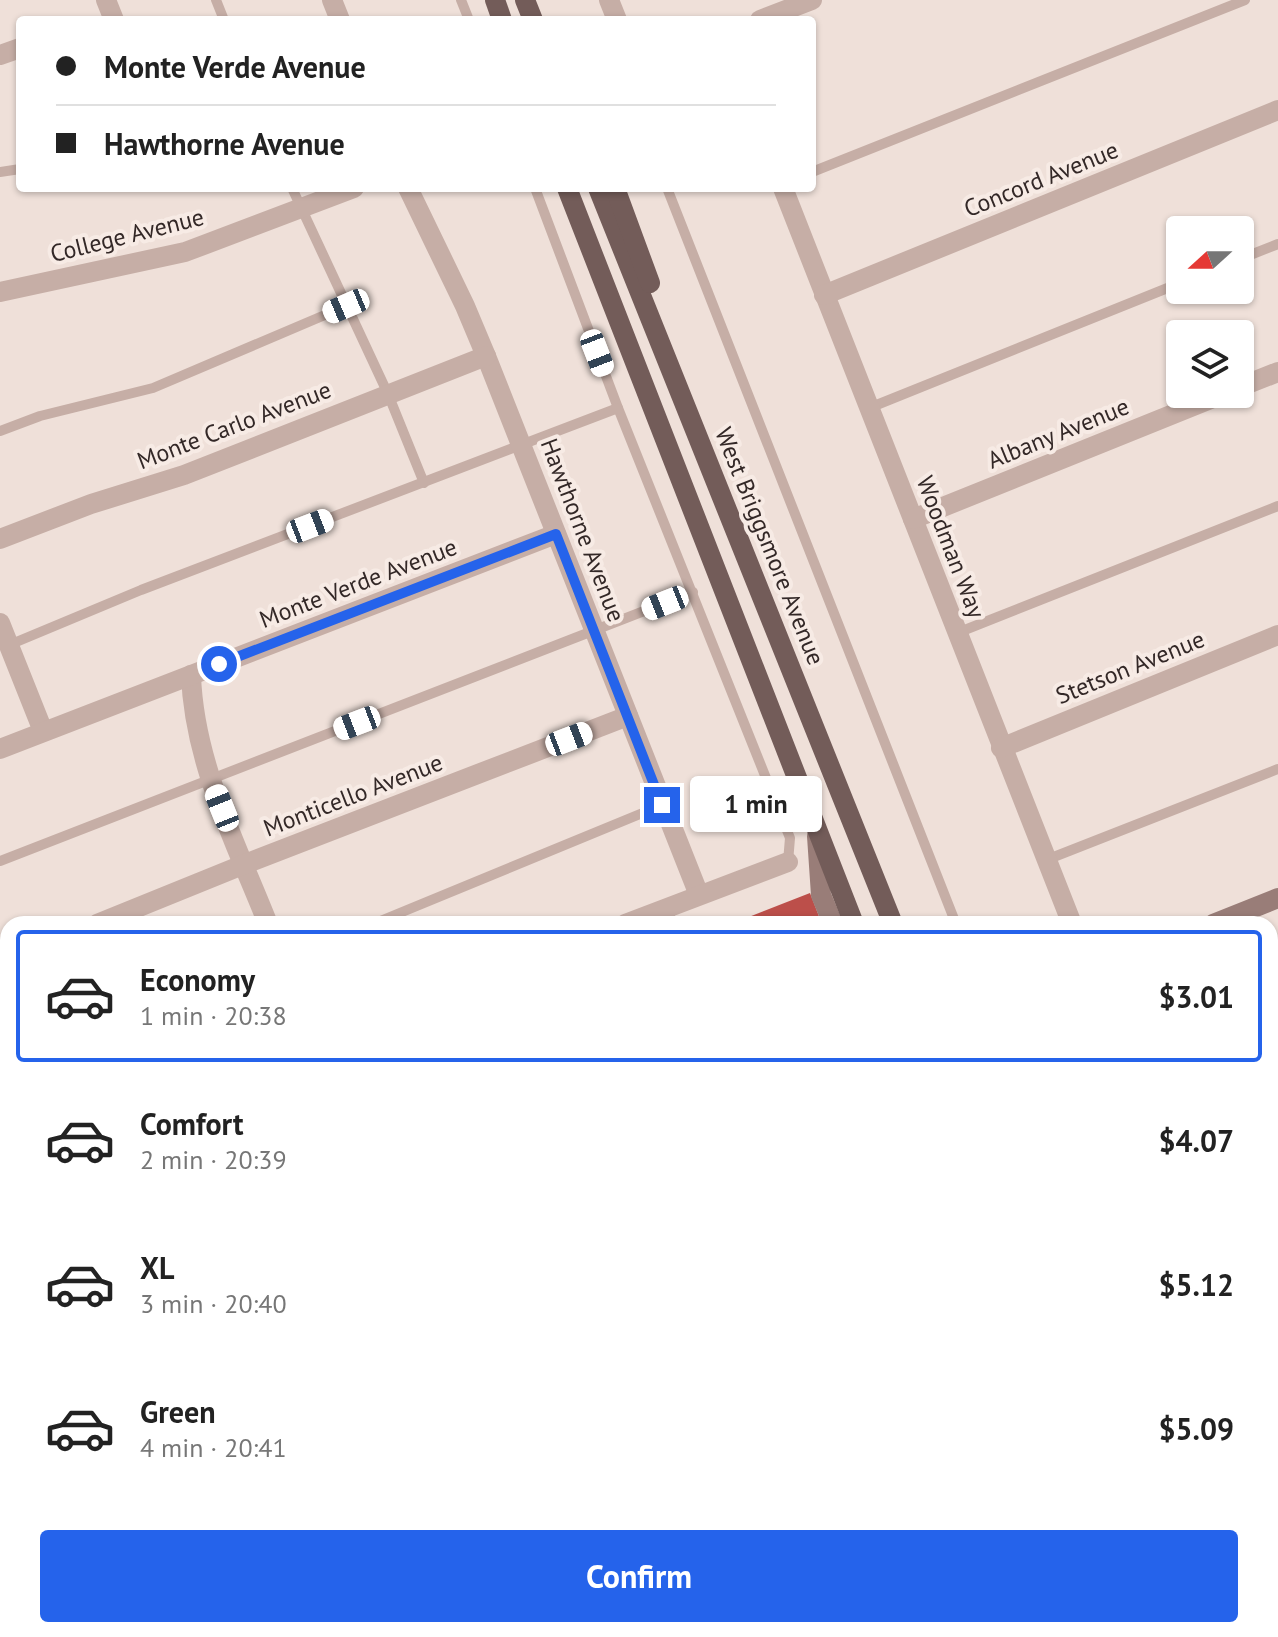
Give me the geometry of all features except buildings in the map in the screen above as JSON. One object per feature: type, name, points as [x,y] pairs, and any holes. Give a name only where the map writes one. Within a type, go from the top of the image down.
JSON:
[{"type":"main road","points":[[569,192],[851,916]]},
{"type":"main road","name":"West Briggsmore Avenue","points":[[600,192],[890,916]]},
{"type":"main road","points":[[616,192],[651,285],[660,342]]},
{"type":"main road","points":[[816,824],[821,895],[830,916]]},
{"type":"main road","points":[[1245,916],[1278,898]]},
{"type":"street","points":[[770,16],[812,0]]},
{"type":"street","name":"Concord Avenue","points":[[824,295],[1278,110]]},
{"type":"street","name":"College Avenue","points":[[0,292],[185,252],[343,192]]},
{"type":"street","name":"Woodman Way","points":[[785,192],[1069,916]]},
{"type":"street","name":"Hawthorne Avenue","points":[[414,193],[486,356],[699,895]]},
{"type":"street","name":"Monte Carlo Avenue","points":[[0,539],[91,504],[184,475],[486,356]]},
{"type":"street","points":[[1254,381],[1278,372]]},
{"type":"street","name":"Albany Avenue","points":[[913,519],[1188,408]]},
{"type":"street","name":"Monte Verde Avenue","points":[[0,749],[556,534]]},
{"type":"street","points":[[0,623],[43,731]]},
{"type":"street","name":"Stetson Avenue","points":[[1001,748],[1278,635]]},
{"type":"street","points":[[191,675],[194,719],[210,780],[265,916]]},
{"type":"street","name":"Monticello Avenue","points":[[117,916],[628,716]]},
{"type":"street","points":[[670,916],[699,895],[788,862]]},
{"type":"lane","points":[[816,170],[1245,0]]},
{"type":"lane","points":[[294,192],[388,394],[424,483]]},
{"type":"lane","points":[[537,192],[618,408],[790,838],[788,862]]},
{"type":"lane","points":[[669,192],[953,916]]},
{"type":"lane","points":[[1254,253],[1278,244]]},
{"type":"lane","points":[[869,408],[1166,289]]},
{"type":"lane","points":[[0,431],[40,416],[153,388],[346,306]]},
{"type":"lane","points":[[9,645],[141,590],[618,408]]},
{"type":"lane","points":[[957,633],[1278,506]]},
{"type":"lane","points":[[0,861],[693,592]]},
{"type":"lane","points":[[1046,860],[1278,769]]},
{"type":"lane","points":[[392,916],[662,805]]},
{"type":"route","points":[[219,664],[556,534],[662,805]]}]
